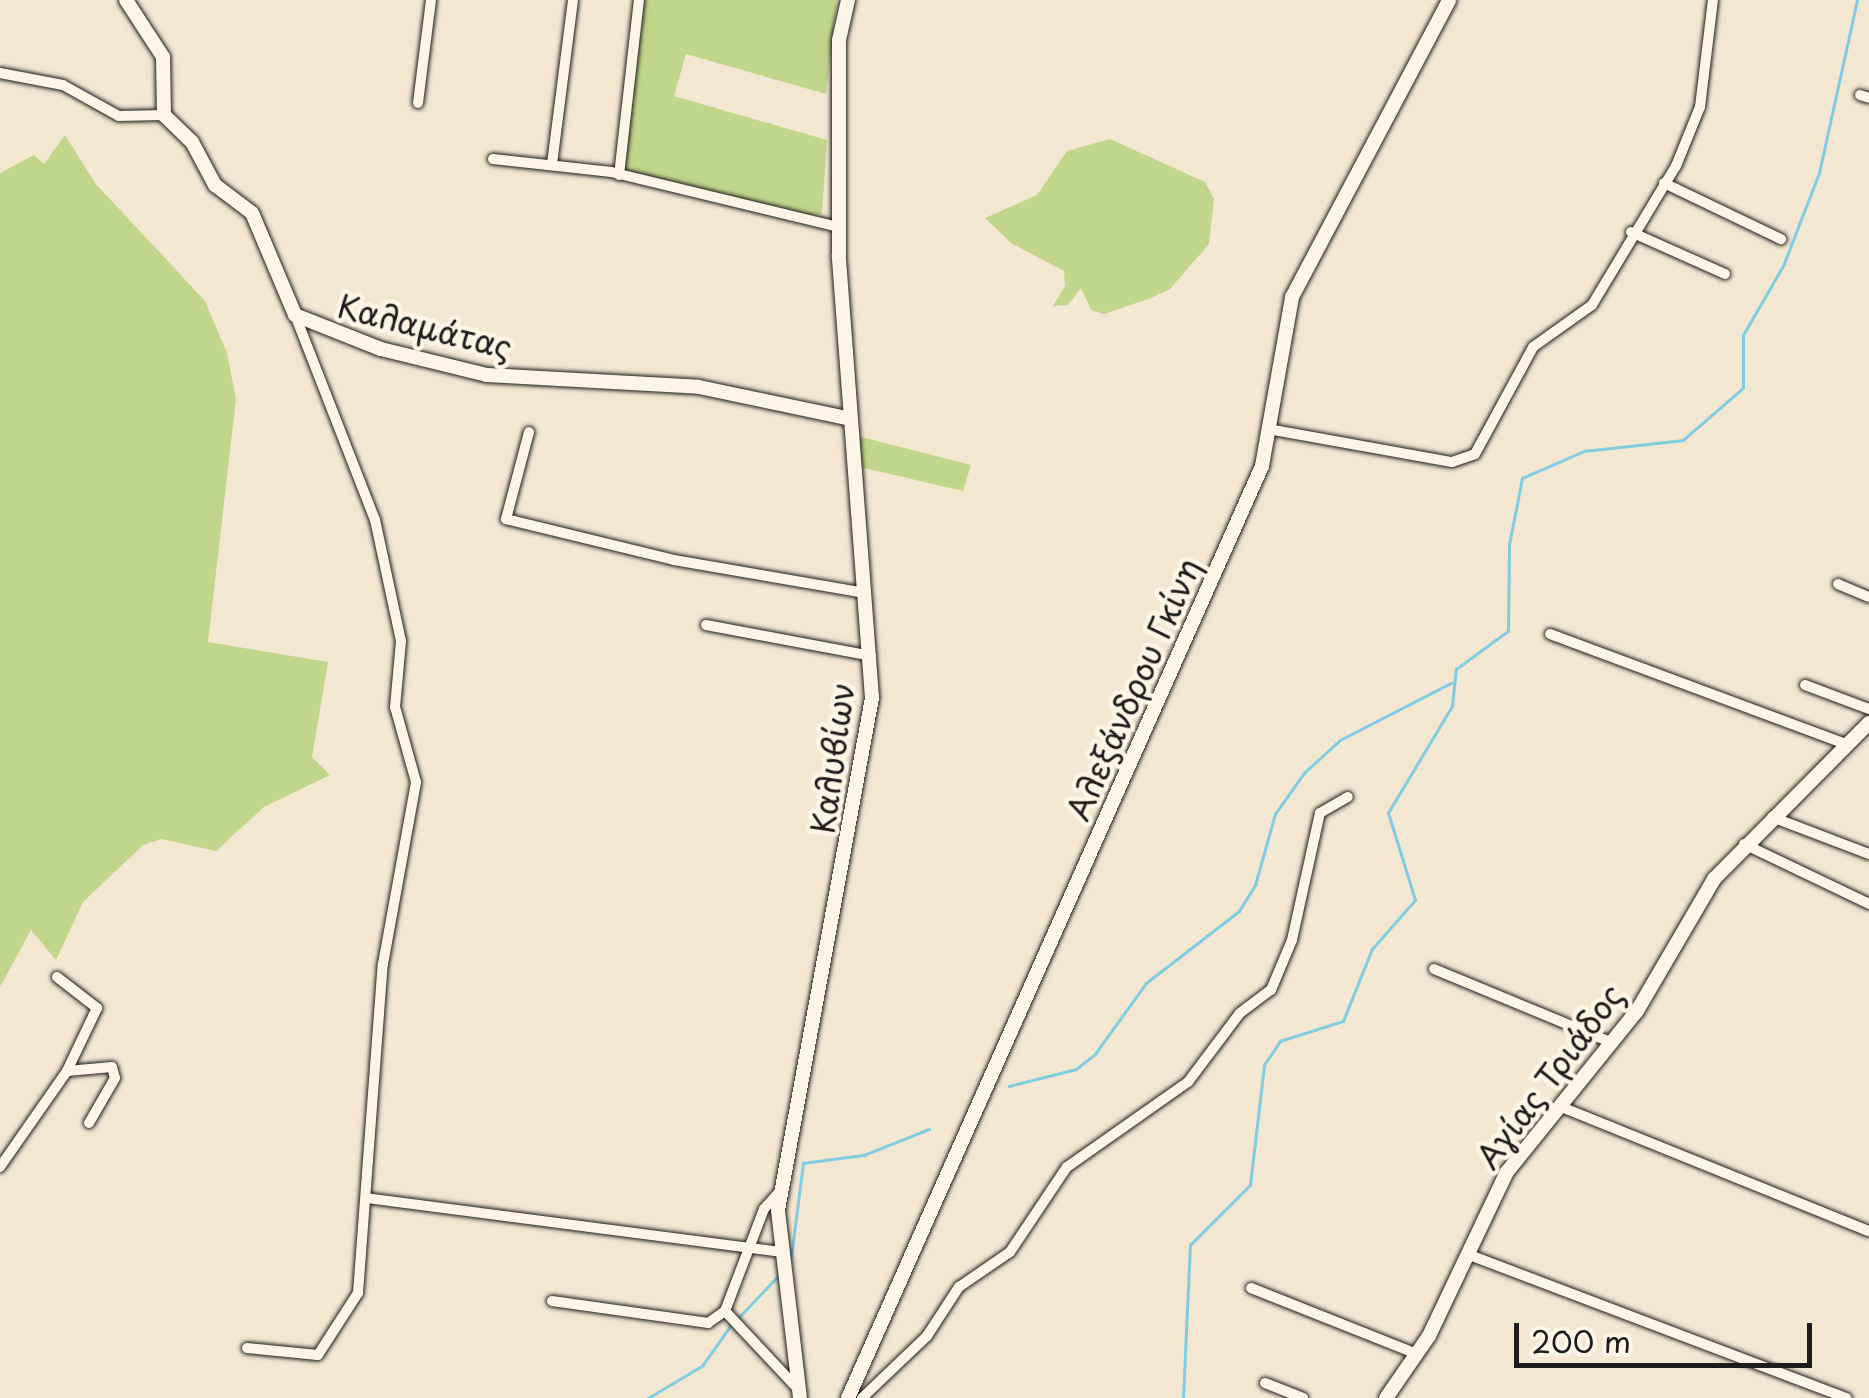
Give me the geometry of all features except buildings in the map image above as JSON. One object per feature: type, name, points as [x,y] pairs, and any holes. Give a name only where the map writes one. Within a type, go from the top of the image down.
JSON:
[{"type":"street","points":[[0,73],[62,84],[119,116],[164,115],[162,57],[126,0]]},
{"type":"street","points":[[418,103],[431,0]]},
{"type":"street","points":[[552,164],[573,0]]},
{"type":"street","points":[[619,174],[639,0]]},
{"type":"street","name":"Καλυβίων","points":[[800,1394],[779,1256],[780,1190],[870,723],[871,656],[839,227],[838,40],[848,0]]},
{"type":"street","name":"Αλεξάνδρου Γκίνη","points":[[848,1398],[1254,484],[1292,297],[1449,0]]},
{"type":"street","points":[[1268,429],[1466,461],[1533,346],[1592,305],[1631,232],[1664,183],[1700,107],[1713,0]]},
{"type":"street","name":"Καλαμάτας","points":[[164,115],[192,142],[214,186],[252,213],[295,315],[382,350],[488,375],[699,388],[851,419]]},
{"type":"street","points":[[494,160],[619,174],[839,227]]},
{"type":"street","points":[[1664,183],[1780,239]]},
{"type":"street","points":[[1631,232],[1725,274]]},
{"type":"street","points":[[247,1348],[318,1355],[358,1293],[384,964],[416,782],[395,707],[401,640],[376,520],[295,315]]},
{"type":"street","points":[[529,432],[506,518],[674,560],[865,593]]},
{"type":"street","points":[[1838,584],[1869,597]]},
{"type":"street","points":[[706,625],[871,656]]},
{"type":"street","points":[[1550,634],[1851,746]]},
{"type":"street","points":[[1805,685],[1869,709]]},
{"type":"street","name":"Αγίας Τριάδος","points":[[1386,1398],[1417,1354],[1502,1181],[1613,1044],[1743,844],[1851,746],[1869,723]]},
{"type":"street","points":[[862,1398],[926,1336],[958,1287],[1010,1252],[1067,1167],[1188,1082],[1240,1013],[1271,990],[1292,940],[1320,813],[1348,797]]},
{"type":"street","points":[[1771,816],[1869,854]]},
{"type":"street","points":[[1743,844],[1805,867],[1869,904]]},
{"type":"street","points":[[1434,968],[1613,1044]]},
{"type":"street","points":[[0,1167],[67,1071],[97,1008],[57,978]]},
{"type":"street","points":[[67,1071],[112,1066],[116,1078],[90,1123]]},
{"type":"street","points":[[1559,1106],[1869,1231]]},
{"type":"street","points":[[726,1315],[747,1252],[780,1190]]},
{"type":"street","points":[[366,1198],[576,1220],[779,1256]]},
{"type":"street","points":[[1467,1254],[1847,1398]]},
{"type":"street","points":[[1251,1288],[1417,1354]]},
{"type":"street","points":[[552,1301],[694,1324],[726,1315]]},
{"type":"street","points":[[726,1315],[800,1394]]},
{"type":"street","points":[[1265,1382],[1303,1398]]},
{"type":"green space","points":[[644,0],[837,0],[826,94],[686,54],[674,96],[827,140],[822,214],[799,217],[623,174]]},
{"type":"green space","points":[[65,135],[95,183],[205,301],[227,353],[236,399],[208,642],[328,662],[312,757],[330,775],[264,807],[216,851],[161,839],[143,845],[83,902],[56,960],[31,930],[0,987],[0,173],[34,155],[44,164]]},
{"type":"green space","points":[[1110,139],[1205,182],[1214,199],[1209,244],[1170,289],[1151,298],[1104,314],[1091,310],[1081,288],[1068,305],[1053,306],[1065,286],[1064,271],[1011,243],[985,218],[1037,195],[1067,151]]},
{"type":"green space","points":[[858,436],[971,465],[963,491],[860,467]]},
{"type":"waterway","points":[[1183,1398],[1190,1245],[1250,1185],[1264,1065],[1280,1041],[1343,1021],[1372,949],[1415,900],[1388,813],[1452,706],[1456,669],[1508,631],[1509,545],[1522,478],[1584,451],[1683,440],[1743,388],[1743,335],[1783,266],[1819,173],[1857,0]]},
{"type":"waterway","points":[[1009,1086],[1076,1069],[1095,1054],[1146,983],[1239,911],[1255,885],[1275,814],[1304,773],[1340,740],[1451,683]]},
{"type":"waterway","points":[[791,1257],[803,1163],[864,1155],[929,1129]]},
{"type":"waterway","points":[[739,1317],[778,1276]]},
{"type":"waterway","points":[[648,1398],[702,1366],[733,1322]]}]
